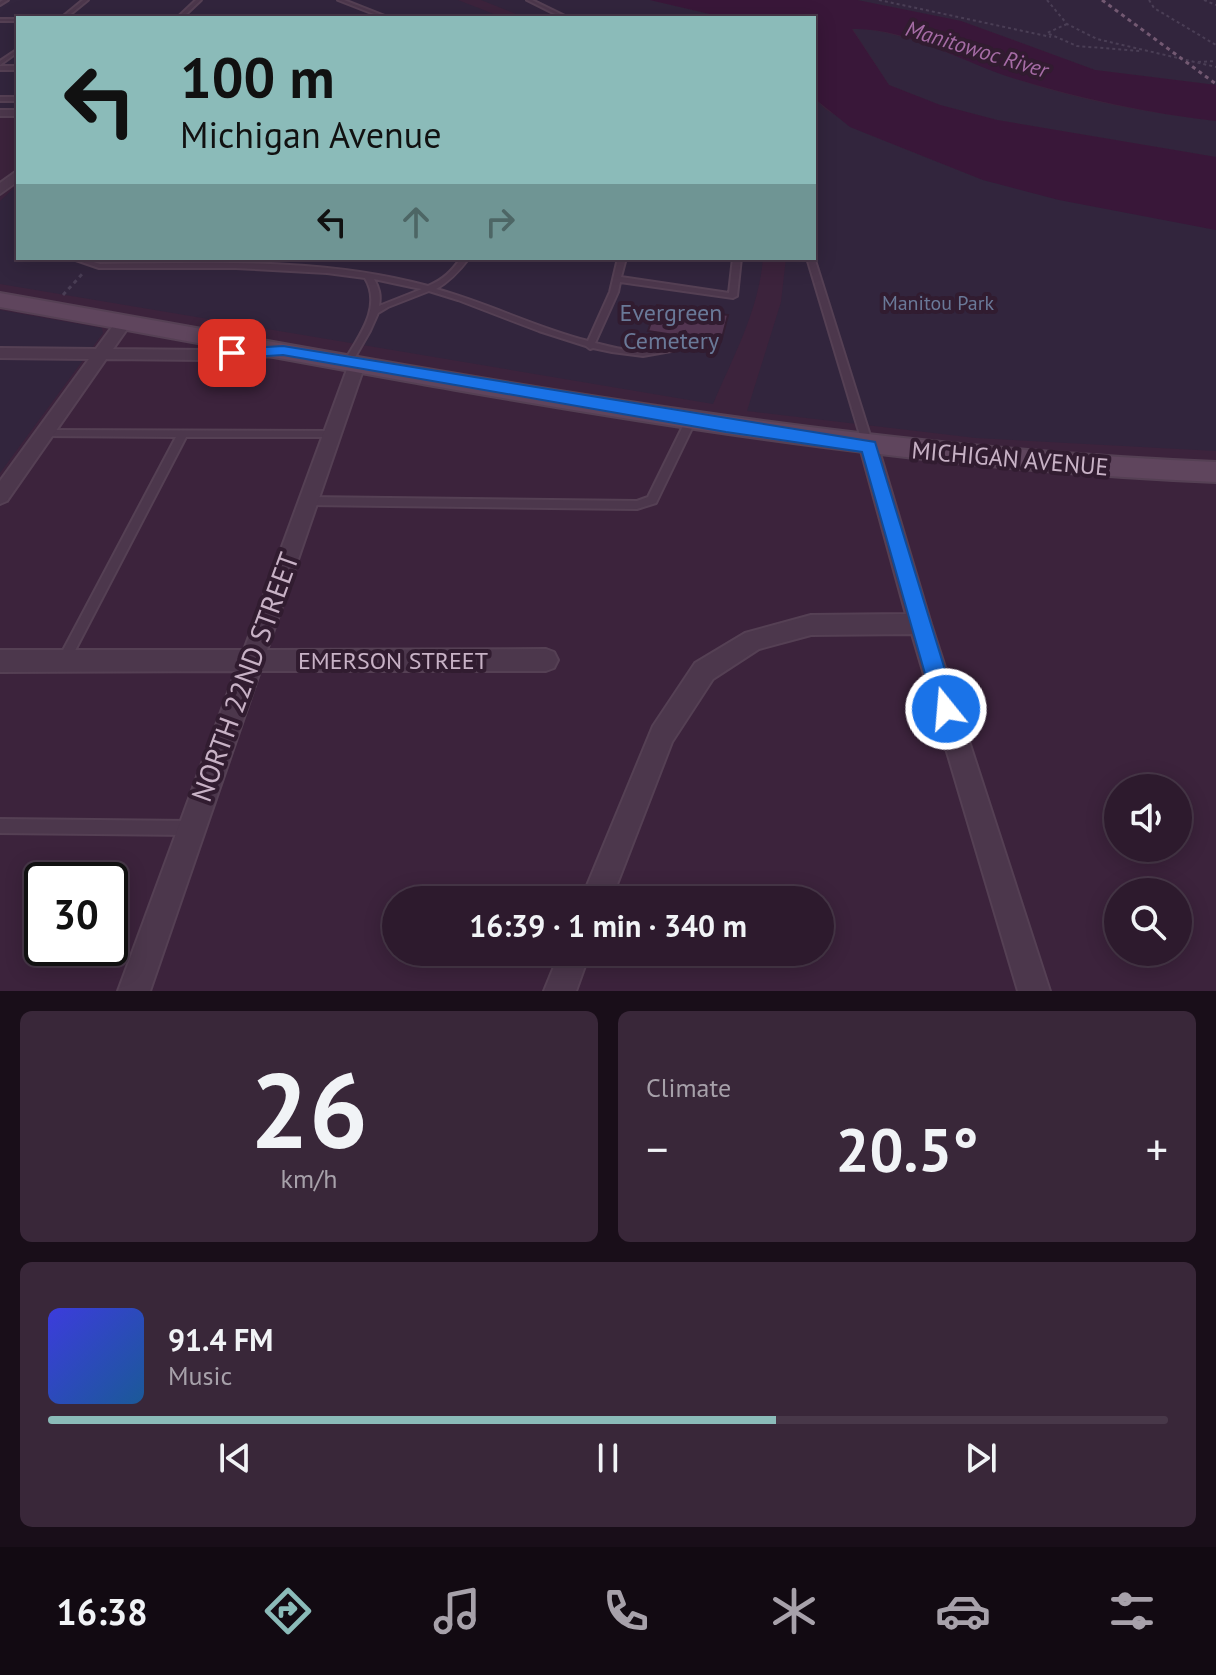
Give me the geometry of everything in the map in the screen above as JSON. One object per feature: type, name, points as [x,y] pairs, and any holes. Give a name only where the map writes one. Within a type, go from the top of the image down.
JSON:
[{"type":"street","points":[[0,190],[16,176]]},
{"type":"street","name":"MICHIGAN AVENUE","points":[[0,300],[352,363],[869,447],[1062,464],[1216,472]]},
{"type":"street","points":[[0,496],[124,322]]},
{"type":"street","points":[[0,353],[206,355],[283,350]]},
{"type":"street","name":"NORTH 22ND STREET","points":[[134,991],[332,434],[352,363]]},
{"type":"street","points":[[869,447],[920,624],[1034,991]]},
{"type":"street","points":[[602,886],[662,735],[704,671],[753,640],[811,625],[920,624]]},
{"type":"street","name":"EMERSON STREET","points":[[0,661],[546,660]]},
{"type":"street","points":[[560,991],[570,966]]},
{"type":"lane","points":[[0,4],[6,0]]},
{"type":"lane","points":[[66,16],[86,0]]},
{"type":"lane","points":[[181,16],[199,0]]},
{"type":"lane","points":[[340,0],[383,16]]},
{"type":"lane","points":[[529,0],[563,16]]},
{"type":"lane","points":[[79,260],[91,265],[163,262],[292,269],[369,278],[432,290],[590,346],[624,353],[653,352],[675,346],[682,336]]},
{"type":"lane","points":[[374,312],[394,301],[432,290],[463,260]]},
{"type":"lane","points":[[590,346],[622,260]]},
{"type":"lane","points":[[617,279],[733,296],[737,260]]},
{"type":"lane","points":[[812,260],[869,447]]},
{"type":"lane","points":[[352,363],[374,312],[378,293],[369,278]]},
{"type":"lane","points":[[308,501],[637,505],[652,500],[691,420]]},
{"type":"lane","points":[[45,433],[332,434]]},
{"type":"lane","points":[[63,661],[183,433]]},
{"type":"lane","points":[[0,826],[192,828]]},
{"type":"path","points":[[879,0],[1122,53],[1143,51]]},
{"type":"path","points":[[1047,0],[1067,24],[1089,35],[1216,67]]},
{"type":"path","points":[[1149,0],[1154,8],[1216,45]]},
{"type":"path","points":[[1204,0],[1216,5]]},
{"type":"path","points":[[1051,37],[1047,33],[1067,24]]},
{"type":"path","points":[[1192,63],[1216,61]]},
{"type":"path","points":[[61,297],[91,265]]},
{"type":"green space","points":[[0,0],[458,0],[499,16],[16,16],[16,110],[0,111]]},
{"type":"green space","points":[[481,0],[650,0],[718,16],[521,16]]},
{"type":"green space","points":[[857,0],[1216,0],[1216,85],[1095,70],[961,21]]},
{"type":"green space","points":[[852,28],[893,34],[1010,77],[1086,99],[1216,121],[1216,157],[997,120],[940,105],[889,85]]},
{"type":"green space","name":"Manitou Park","points":[[816,100],[825,109],[865,133],[983,180],[1216,230],[1216,451],[976,438],[747,411],[781,302],[786,260],[816,260]]},
{"type":"green space","name":"Evergreen Cemetery","points":[[16,186],[16,260],[763,260],[751,315],[713,404],[0,284],[0,201]]},
{"type":"green space","points":[[0,310],[102,328],[103,333],[0,473]]},
{"type":"water","name":"Manitowoc River","points":[[650,0],[857,0],[961,21],[1095,70],[1216,85],[1216,121],[1165,114],[1090,99],[1016,79],[894,34],[852,29],[889,85],[940,105],[997,120],[1216,157],[1216,230],[1059,200],[983,180],[850,127],[816,100],[816,16],[718,16]]},
{"type":"building","points":[[657,305],[728,315],[721,342],[688,337],[685,331],[674,335],[648,331]]},
{"type":"railway","points":[[1102,0],[1216,84]]},
{"type":"route","points":[[232,353],[283,350],[726,427],[869,447],[946,709]]}]
